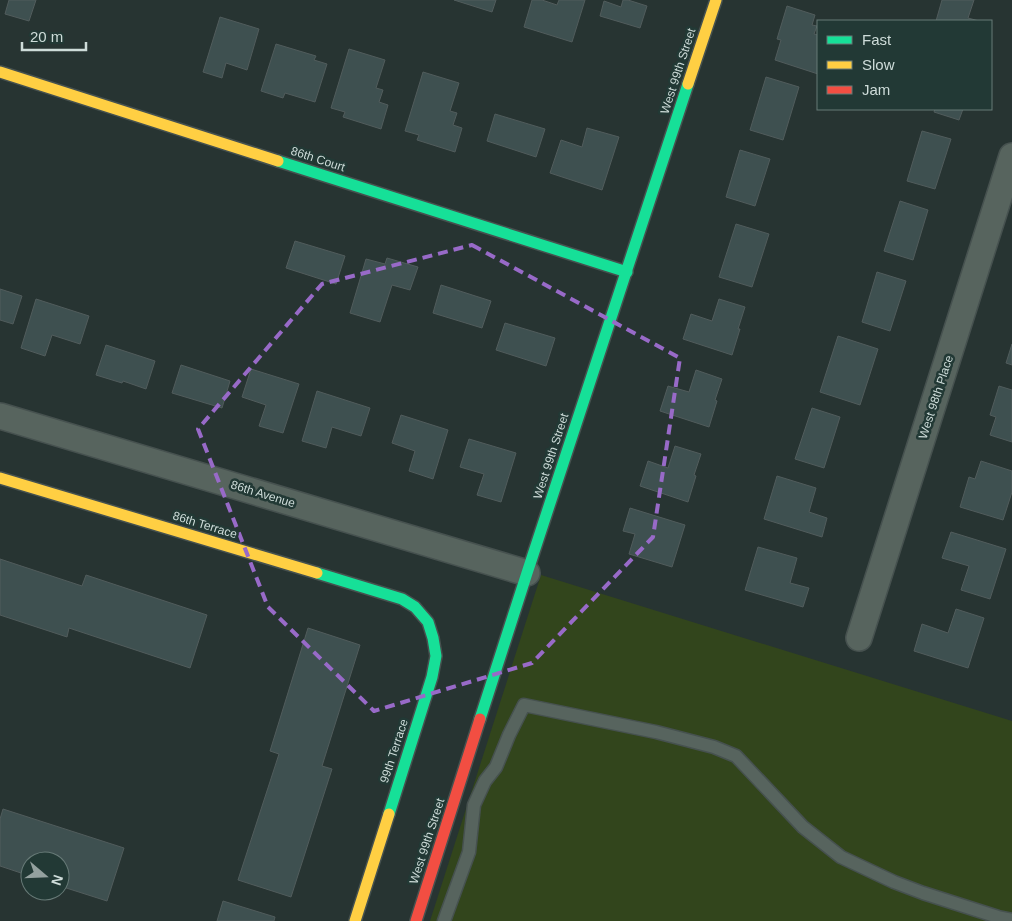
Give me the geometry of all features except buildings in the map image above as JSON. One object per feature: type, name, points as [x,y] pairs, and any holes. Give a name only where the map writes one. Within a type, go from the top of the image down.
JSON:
[{"type":"street","name":"West 99th Street","points":[[416,921],[527,573],[716,0]]},
{"type":"street","name":"86th Court","points":[[0,72],[627,272]]},
{"type":"street","name":"West 98th Place","points":[[859,638],[1012,156]]},
{"type":"street","name":"86th Avenue","points":[[0,416],[527,573]]},
{"type":"street","name":"86th Terrace","points":[[0,478],[402,599]]},
{"type":"street","name":"99th Terrace","points":[[355,921],[432,677],[436,656],[428,622],[415,607],[402,599]]},
{"type":"lane","points":[[444,921],[469,852],[474,805],[485,782],[496,767],[524,705],[656,732],[714,747],[736,756],[803,828],[841,857],[894,882],[923,893],[1012,920]]},
{"type":"highlighted area","points":[[472,245],[680,358],[653,537],[532,663],[374,711],[268,607],[198,429],[322,284]]},
{"type":"green space","points":[[541,575],[1012,721],[1012,921],[430,921]]},
{"type":"traffic: fast","points":[[480,719],[688,84]]},
{"type":"traffic: fast","points":[[278,161],[627,272]]},
{"type":"traffic: fast","points":[[317,573],[402,599],[415,607],[428,622],[433,638],[436,656],[432,677],[389,814]]},
{"type":"traffic: slow","points":[[688,84],[716,0]]},
{"type":"traffic: slow","points":[[0,72],[278,161]]},
{"type":"traffic: slow","points":[[0,478],[317,573]]},
{"type":"traffic: slow","points":[[355,921],[389,814]]},
{"type":"traffic: jam","points":[[416,921],[480,719]]}]
